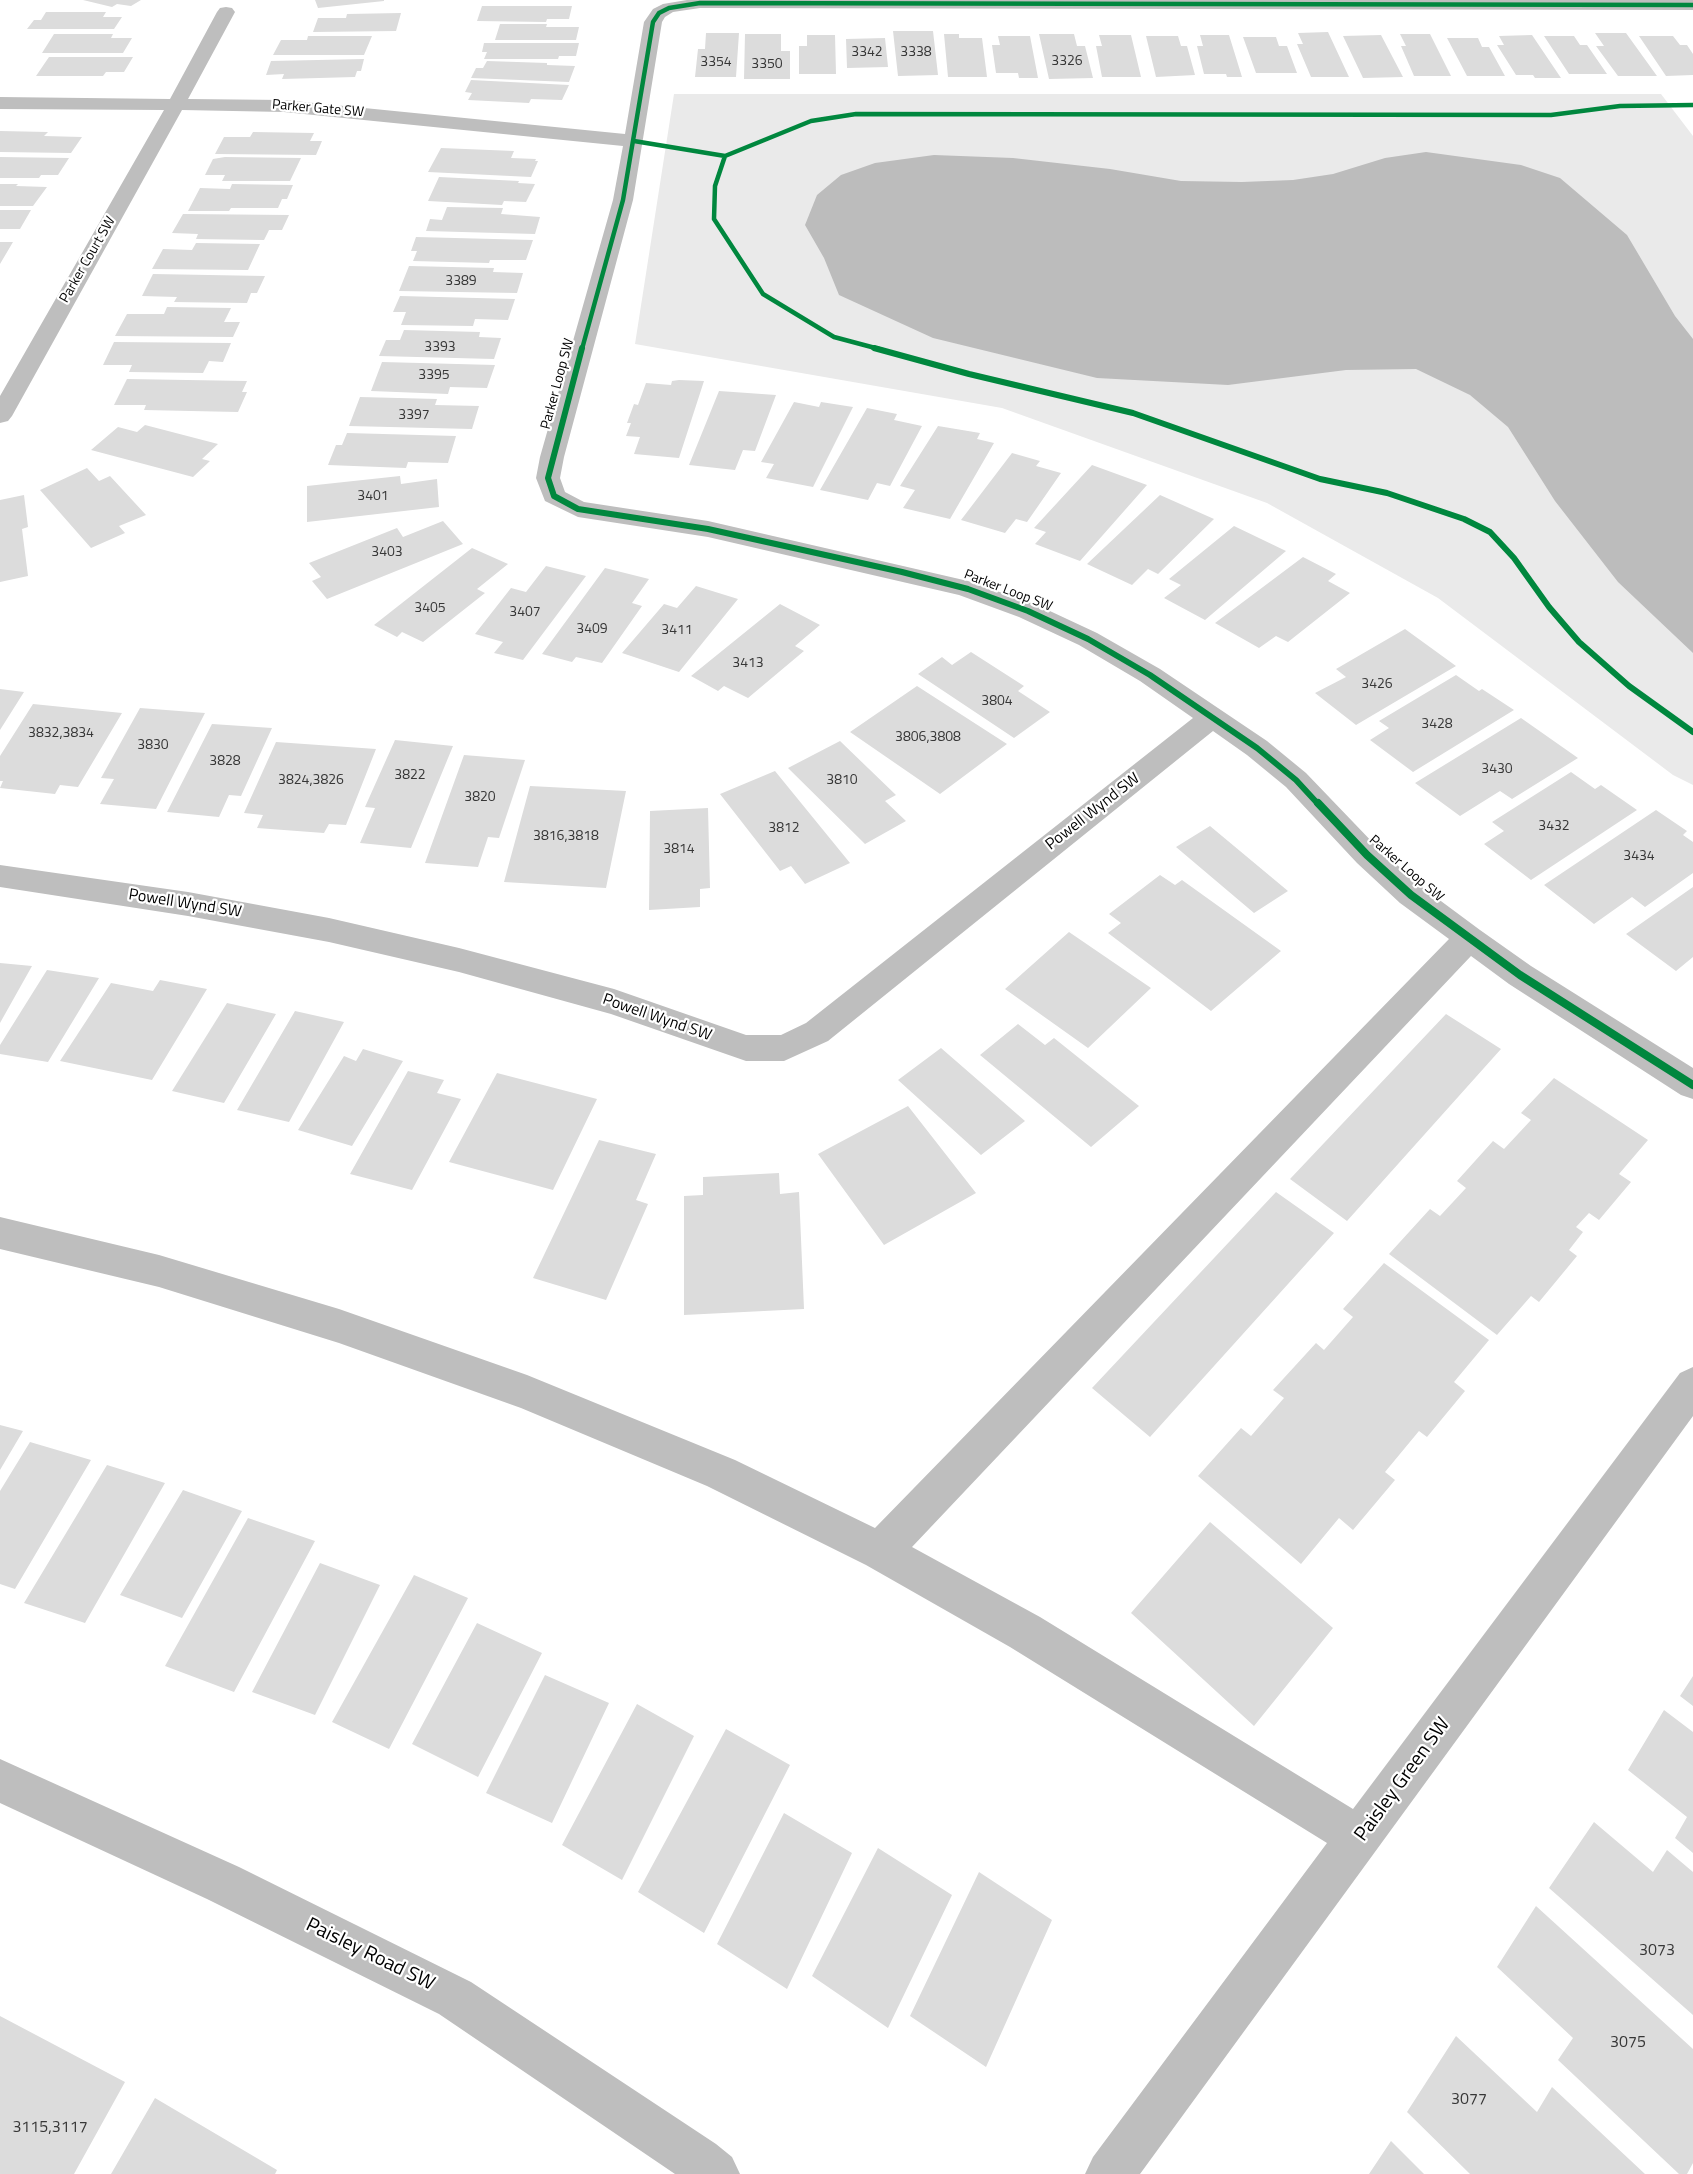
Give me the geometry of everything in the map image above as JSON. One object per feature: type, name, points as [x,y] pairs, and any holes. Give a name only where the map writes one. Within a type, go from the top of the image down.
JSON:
[{"type":"street","name":"Parker Loop SW","points":[[1693,5],[683,4],[659,13],[653,22],[623,200],[548,478],[554,496],[578,509],[708,529],[968,589],[1028,610],[1088,639],[1150,675],[1257,748],[1296,780],[1376,863],[1411,895],[1469,938],[1520,975],[1693,1085]]},
{"type":"street","name":"Parker Court SW","points":[[0,416],[177,104],[226,12]]},
{"type":"street","name":"Parker Gate SW","points":[[0,103],[294,106],[634,141]]},
{"type":"street","name":"Powell Wynd SW","points":[[0,876],[188,904],[330,930],[459,960],[614,1002],[746,1048],[784,1048],[817,1032],[1211,718]]},
{"type":"street","points":[[880,1551],[1469,938]]},
{"type":"street","points":[[0,1233],[159,1271],[339,1326],[505,1385],[721,1473],[880,1551],[1025,1632],[1360,1838]]},
{"type":"street","name":"Paisley Green SW","points":[[1110,2174],[1693,1385]]},
{"type":"street","name":"Paisley Road SW","points":[[0,1781],[223,1883],[455,1998],[715,2174]]},
{"type":"shaded area","points":[[674,94],[1661,94],[1693,136],[1693,785],[1673,775],[1438,598],[1267,503],[1002,408],[635,344]]},
{"type":"shaded area","points":[[1426,152],[1521,165],[1560,178],[1627,235],[1675,316],[1693,339],[1693,653],[1618,582],[1555,501],[1508,427],[1470,395],[1416,369],[1346,370],[1228,385],[1097,378],[933,338],[839,295],[824,258],[805,225],[817,195],[841,175],[875,163],[934,155],[1013,158],[1110,169],[1181,181],[1242,182],[1293,180],[1333,174],[1385,158]]},
{"type":"building","points":[[83,0],[141,0],[131,6],[117,4],[112,7]]},
{"type":"building","points":[[315,0],[384,0],[384,1],[318,8]]},
{"type":"building","points":[[482,6],[572,6],[569,19],[547,19],[546,22],[477,21]]},
{"type":"building","points":[[46,12],[106,12],[103,17],[122,17],[114,29],[27,29],[34,20],[41,20]]},
{"type":"building","points":[[401,13],[396,31],[313,32],[318,18],[346,18],[347,14]]},
{"type":"building","points":[[500,24],[579,27],[576,40],[495,40]]},
{"type":"building","points":[[893,31],[933,31],[938,75],[898,76]]},
{"type":"building","points":[[1328,32],[1349,77],[1311,77],[1297,44],[1303,44],[1298,33]]},
{"type":"building","points":[[706,33],[739,33],[736,77],[695,77],[698,49],[705,49]]},
{"type":"building","points":[[1595,33],[1626,33],[1657,76],[1618,76],[1596,46],[1604,46]]},
{"type":"building","points":[[54,34],[113,34],[111,38],[132,38],[123,53],[42,53]]},
{"type":"building","points":[[745,34],[781,34],[781,51],[790,51],[790,79],[744,79]]},
{"type":"building","points":[[944,34],[959,34],[959,38],[982,38],[987,77],[948,77]]},
{"type":"building","points":[[1039,34],[1074,34],[1077,46],[1085,46],[1093,78],[1049,79]]},
{"type":"building","points":[[1400,34],[1430,34],[1451,76],[1414,76],[1401,46],[1406,46]]},
{"type":"building","points":[[807,35],[835,35],[836,74],[799,74],[799,46],[807,46]]},
{"type":"building","points":[[1099,35],[1131,35],[1141,77],[1102,77],[1096,46],[1102,46]]},
{"type":"building","points":[[1200,35],[1229,35],[1242,77],[1204,74],[1197,46],[1203,46]]},
{"type":"building","points":[[1381,35],[1403,77],[1363,78],[1343,36]]},
{"type":"building","points":[[1532,35],[1561,78],[1516,75],[1497,45],[1504,45],[1499,36]]},
{"type":"building","points":[[308,36],[372,36],[364,55],[273,55],[281,40],[307,40]]},
{"type":"building","points":[[998,36],[1030,36],[1038,78],[1019,78],[1018,73],[996,73],[992,45],[1000,45]]},
{"type":"building","points":[[1146,36],[1178,36],[1181,46],[1187,46],[1195,75],[1156,77]]},
{"type":"building","points":[[1544,36],[1574,36],[1580,45],[1587,45],[1607,74],[1569,74]]},
{"type":"building","points":[[1639,36],[1673,36],[1680,45],[1687,45],[1693,54],[1693,75],[1666,76]]},
{"type":"building","points":[[1243,37],[1276,37],[1279,46],[1287,46],[1297,73],[1256,73]]},
{"type":"building","points":[[885,38],[888,67],[847,68],[846,39]]},
{"type":"building","points":[[1447,38],[1478,38],[1482,47],[1489,47],[1505,76],[1467,76]]},
{"type":"building","points":[[484,43],[579,43],[576,56],[559,56],[558,59],[484,59],[487,52],[482,52]]},
{"type":"building","points":[[49,57],[133,57],[124,72],[106,72],[103,76],[36,76]]},
{"type":"building","points":[[364,59],[361,71],[357,71],[355,77],[282,79],[284,74],[266,75],[271,61]]},
{"type":"building","points":[[487,61],[575,66],[569,82],[471,78],[476,68],[483,68]]},
{"type":"building","points":[[471,80],[569,85],[562,100],[531,99],[529,103],[468,100],[472,93],[465,92]]},
{"type":"building","points":[[0,131],[48,132],[44,136],[82,137],[71,153],[0,152]]},
{"type":"building","points":[[253,132],[314,133],[310,141],[322,141],[316,155],[215,154],[224,137],[250,137]]},
{"type":"building","points":[[441,148],[514,151],[511,158],[538,161],[531,177],[428,172]]},
{"type":"building","points":[[0,157],[69,158],[58,175],[41,175],[39,178],[0,178]]},
{"type":"building","points":[[225,157],[301,158],[290,181],[222,181],[225,175],[205,175],[213,159]]},
{"type":"building","points":[[439,177],[519,181],[518,183],[535,184],[526,202],[504,201],[502,205],[428,201]]},
{"type":"building","points":[[0,184],[47,187],[33,206],[0,206]]},
{"type":"building","points":[[232,184],[293,185],[287,199],[282,199],[278,208],[188,211],[200,188],[230,189]]},
{"type":"building","points":[[447,207],[503,208],[501,214],[540,217],[535,234],[426,231],[430,219],[442,220]]},
{"type":"building","points":[[0,210],[31,210],[20,229],[0,229]]},
{"type":"building","points":[[183,214],[289,215],[282,230],[269,230],[264,240],[196,239],[198,234],[172,233]]},
{"type":"building","points":[[416,237],[533,240],[526,260],[490,260],[489,263],[413,261],[417,251],[411,251]]},
{"type":"building","points":[[0,242],[13,242],[0,264]]},
{"type":"building","points":[[196,243],[260,244],[248,270],[152,269],[163,249],[192,250]]},
{"type":"building","points":[[409,266],[494,268],[493,272],[523,273],[517,293],[399,291]]},
{"type":"building","points":[[153,274],[265,276],[257,293],[251,293],[247,303],[174,302],[177,297],[142,296]]},
{"type":"building","points":[[400,296],[515,299],[508,320],[475,319],[473,326],[401,325],[406,312],[393,312]]},
{"type":"building","points":[[167,307],[231,308],[224,322],[240,322],[233,337],[115,336],[127,314],[164,314]]},
{"type":"building","points":[[404,330],[480,332],[479,337],[501,338],[494,359],[379,356],[386,340],[400,340]]},
{"type":"building","points":[[114,342],[231,343],[223,362],[209,361],[203,373],[129,372],[132,365],[103,365]]},
{"type":"building","points":[[382,362],[495,365],[487,388],[450,387],[448,394],[371,391]]},
{"type":"building","points":[[127,379],[247,381],[242,392],[247,392],[238,412],[144,410],[146,405],[114,405]]},
{"type":"building","points":[[672,381],[704,381],[679,458],[634,454],[640,437],[626,436],[631,423],[627,423],[634,404],[638,405],[646,383],[671,385]]},
{"type":"building","points":[[719,391],[776,395],[755,451],[743,450],[735,470],[689,465]]},
{"type":"building","points":[[360,397],[437,399],[435,405],[479,406],[472,429],[349,426]]},
{"type":"building","points":[[794,402],[819,407],[821,402],[853,407],[813,487],[766,478],[774,464],[761,462]]},
{"type":"building","points":[[867,408],[897,414],[894,420],[922,426],[890,486],[877,483],[868,500],[820,490]]},
{"type":"building","points":[[145,425],[218,444],[202,459],[210,461],[193,477],[91,450],[118,427],[137,432]]},
{"type":"building","points":[[938,426],[980,433],[977,439],[994,443],[950,519],[903,508],[915,490],[900,486]]},
{"type":"building","points":[[347,433],[456,436],[448,463],[408,462],[406,468],[328,465],[336,445],[342,445]]},
{"type":"building","points":[[1012,453],[1040,461],[1036,466],[1061,473],[1027,522],[1016,519],[1005,533],[961,520]]},
{"type":"building","points":[[1092,465],[1147,485],[1080,561],[1035,544],[1046,532],[1034,528]]},
{"type":"building","points":[[87,468],[99,481],[110,476],[146,515],[119,526],[125,533],[91,548],[40,490]]},
{"type":"building","points":[[400,476],[401,484],[437,479],[439,507],[307,522],[307,486]]},
{"type":"building","points":[[24,495],[28,527],[22,529],[28,576],[0,582],[0,500]]},
{"type":"building","points":[[1160,495],[1214,519],[1158,574],[1148,569],[1132,585],[1087,564]]},
{"type":"building","points":[[443,521],[463,544],[327,599],[312,581],[321,577],[309,563],[397,528],[403,537]]},
{"type":"building","points":[[1234,526],[1286,551],[1205,620],[1164,598],[1181,585],[1169,579]]},
{"type":"building","points":[[472,548],[508,564],[477,589],[485,593],[423,642],[402,632],[397,637],[374,625]]},
{"type":"building","points":[[1303,557],[1336,574],[1328,581],[1350,593],[1288,642],[1276,636],[1259,648],[1215,623]]},
{"type":"building","points":[[546,566],[586,576],[523,660],[494,653],[503,642],[475,634],[511,588],[526,592]]},
{"type":"building","points":[[605,568],[649,579],[632,603],[642,606],[602,663],[576,657],[572,662],[542,654]]},
{"type":"building","points":[[696,586],[738,599],[679,672],[622,653],[664,604],[677,608]]},
{"type":"building","points":[[780,604],[820,625],[795,646],[804,651],[748,698],[724,686],[718,691],[691,676]]},
{"type":"building","points":[[1405,629],[1456,666],[1356,725],[1315,693],[1346,677],[1336,669]]},
{"type":"building","points":[[971,652],[1024,686],[1018,691],[1050,712],[1014,738],[918,674],[942,657],[952,665]]},
{"type":"building","points":[[1456,675],[1479,691],[1482,689],[1514,710],[1413,772],[1370,740],[1389,728],[1379,721]]},
{"type":"building","points":[[917,686],[1007,744],[940,794],[850,732]]},
{"type":"building","points":[[0,689],[24,692],[0,730]]},
{"type":"building","points":[[33,704],[122,713],[78,787],[60,785],[55,794],[0,788],[3,781],[0,781],[0,756]]},
{"type":"building","points":[[140,708],[205,713],[156,809],[100,804],[114,779],[101,778]]},
{"type":"building","points":[[1521,718],[1578,758],[1512,799],[1500,791],[1460,816],[1415,783]]},
{"type":"building","points":[[212,724],[272,728],[241,796],[229,795],[219,817],[167,812]]},
{"type":"building","points":[[395,740],[453,746],[411,848],[360,843],[375,808],[365,807]]},
{"type":"building","points":[[840,741],[896,795],[885,801],[906,821],[865,844],[788,768]]},
{"type":"building","points":[[276,742],[376,749],[346,825],[329,824],[324,833],[257,828],[263,815],[244,813]]},
{"type":"building","points":[[464,755],[525,760],[499,838],[488,837],[478,867],[425,863]]},
{"type":"building","points":[[775,771],[850,863],[805,884],[791,866],[780,871],[720,794]]},
{"type":"building","points":[[1571,772],[1595,789],[1601,785],[1637,810],[1531,880],[1484,844],[1504,831],[1492,822]]},
{"type":"building","points":[[530,786],[626,791],[606,888],[504,882]]},
{"type":"building","points":[[708,808],[710,888],[700,889],[700,907],[649,910],[650,811]]},
{"type":"building","points":[[1656,810],[1687,831],[1683,835],[1693,842],[1693,873],[1645,907],[1632,897],[1594,924],[1544,885]]},
{"type":"building","points":[[1210,826],[1288,891],[1254,913],[1176,847]]},
{"type":"building","points":[[1160,875],[1175,885],[1182,880],[1281,951],[1211,1011],[1108,933],[1121,923],[1109,914]]},
{"type":"building","points":[[1693,887],[1693,957],[1676,971],[1626,934]]},
{"type":"building","points":[[1069,932],[1151,988],[1088,1048],[1005,989]]},
{"type":"building","points":[[0,963],[32,966],[0,1023]]},
{"type":"building","points":[[47,970],[99,978],[48,1062],[0,1054],[0,1045]]},
{"type":"building","points":[[160,980],[207,989],[152,1080],[60,1061],[111,983],[153,991]]},
{"type":"building","points":[[227,1003],[276,1014],[224,1103],[172,1091]]},
{"type":"building","points":[[295,1011],[344,1022],[289,1122],[237,1110]]},
{"type":"building","points":[[1446,1014],[1501,1049],[1347,1221],[1290,1179]]},
{"type":"building","points":[[1018,1024],[1045,1045],[1054,1038],[1139,1106],[1091,1147],[980,1055]]},
{"type":"building","points":[[941,1048],[1025,1121],[981,1155],[898,1080]]},
{"type":"building","points":[[363,1049],[403,1061],[352,1146],[298,1130],[344,1056],[356,1061]]},
{"type":"building","points":[[408,1071],[444,1080],[437,1093],[461,1099],[412,1190],[350,1174]]},
{"type":"building","points":[[497,1073],[597,1099],[553,1190],[449,1162]]},
{"type":"building","points":[[1554,1078],[1648,1140],[1619,1174],[1631,1182],[1599,1220],[1589,1213],[1576,1227],[1583,1232],[1569,1250],[1577,1256],[1539,1302],[1531,1296],[1497,1335],[1389,1254],[1430,1209],[1440,1216],[1466,1188],[1457,1181],[1493,1141],[1504,1149],[1531,1120],[1521,1113]]},
{"type":"building","points":[[908,1106],[976,1193],[884,1245],[818,1154]]},
{"type":"building","points":[[599,1140],[656,1154],[636,1200],[648,1204],[606,1300],[533,1278]]},
{"type":"building","points":[[779,1173],[780,1194],[799,1192],[804,1309],[684,1315],[684,1196],[703,1195],[703,1177]]},
{"type":"building","points":[[1276,1192],[1334,1233],[1150,1437],[1092,1388]]},
{"type":"building","points":[[1384,1263],[1489,1340],[1454,1382],[1465,1391],[1427,1437],[1419,1431],[1385,1472],[1395,1480],[1353,1530],[1339,1518],[1301,1564],[1198,1476],[1241,1428],[1251,1436],[1284,1398],[1273,1390],[1316,1343],[1324,1350],[1353,1317],[1343,1309]]},
{"type":"building","points":[[0,1425],[23,1431],[0,1470]]},
{"type":"building","points":[[30,1442],[91,1460],[15,1589],[0,1584],[0,1491]]},
{"type":"building","points":[[107,1465],[165,1483],[85,1623],[24,1603]]},
{"type":"building","points":[[183,1490],[242,1511],[182,1618],[120,1595]]},
{"type":"building","points":[[248,1518],[315,1541],[234,1692],[165,1666]]},
{"type":"building","points":[[1210,1522],[1333,1628],[1254,1726],[1131,1613]]},
{"type":"building","points":[[320,1563],[380,1585],[315,1715],[252,1692]]},
{"type":"building","points":[[414,1575],[468,1598],[389,1749],[332,1722]]},
{"type":"building","points":[[477,1623],[542,1653],[478,1777],[412,1744]]},
{"type":"building","points":[[545,1675],[609,1703],[552,1823],[486,1793]]},
{"type":"building","points":[[1693,1676],[1693,1706],[1680,1696]]},
{"type":"building","points":[[637,1704],[694,1736],[622,1880],[562,1845]]},
{"type":"building","points":[[1664,1710],[1693,1732],[1693,1853],[1675,1838],[1687,1817],[1628,1770]]},
{"type":"building","points":[[726,1729],[790,1765],[704,1933],[638,1892]]},
{"type":"building","points":[[784,1813],[852,1853],[787,1989],[717,1944]]},
{"type":"building","points":[[1594,1822],[1653,1872],[1667,1850],[1693,1872],[1693,2015],[1549,1888]]},
{"type":"building","points":[[878,1848],[952,1895],[888,2028],[812,1976]]},
{"type":"building","points":[[979,1872],[1052,1920],[986,2067],[910,2016]]},
{"type":"building","points":[[1536,1906],[1693,2049],[1693,2163],[1687,2174],[1679,2174],[1558,2060],[1573,2038],[1497,1967]]},
{"type":"building","points":[[0,2016],[125,2082],[74,2174],[0,2174]]},
{"type":"building","points":[[1456,2036],[1537,2112],[1552,2087],[1645,2174],[1470,2174],[1407,2112]]},
{"type":"building","points":[[155,2098],[277,2170],[275,2174],[111,2174]]},
{"type":"building","points":[[1391,2141],[1424,2174],[1369,2174]]},
{"type":"cycle path","points":[[1693,5],[700,3],[669,8],[659,13],[653,22],[623,200],[548,478],[554,496],[578,509],[708,529],[902,572],[968,589],[1028,611],[1088,639],[1150,675],[1257,748],[1296,780],[1367,855],[1411,895],[1469,938],[1520,975],[1693,1085]]},
{"type":"cycle path","points":[[725,156],[811,121],[856,114],[1551,115],[1620,106],[1693,105]]},
{"type":"cycle path","points":[[634,141],[725,156],[715,186],[714,219],[763,294],[834,337],[969,374],[1133,413],[1320,479],[1387,493],[1464,519],[1490,532],[1514,558],[1549,607],[1579,642],[1629,686],[1693,732]]}]
